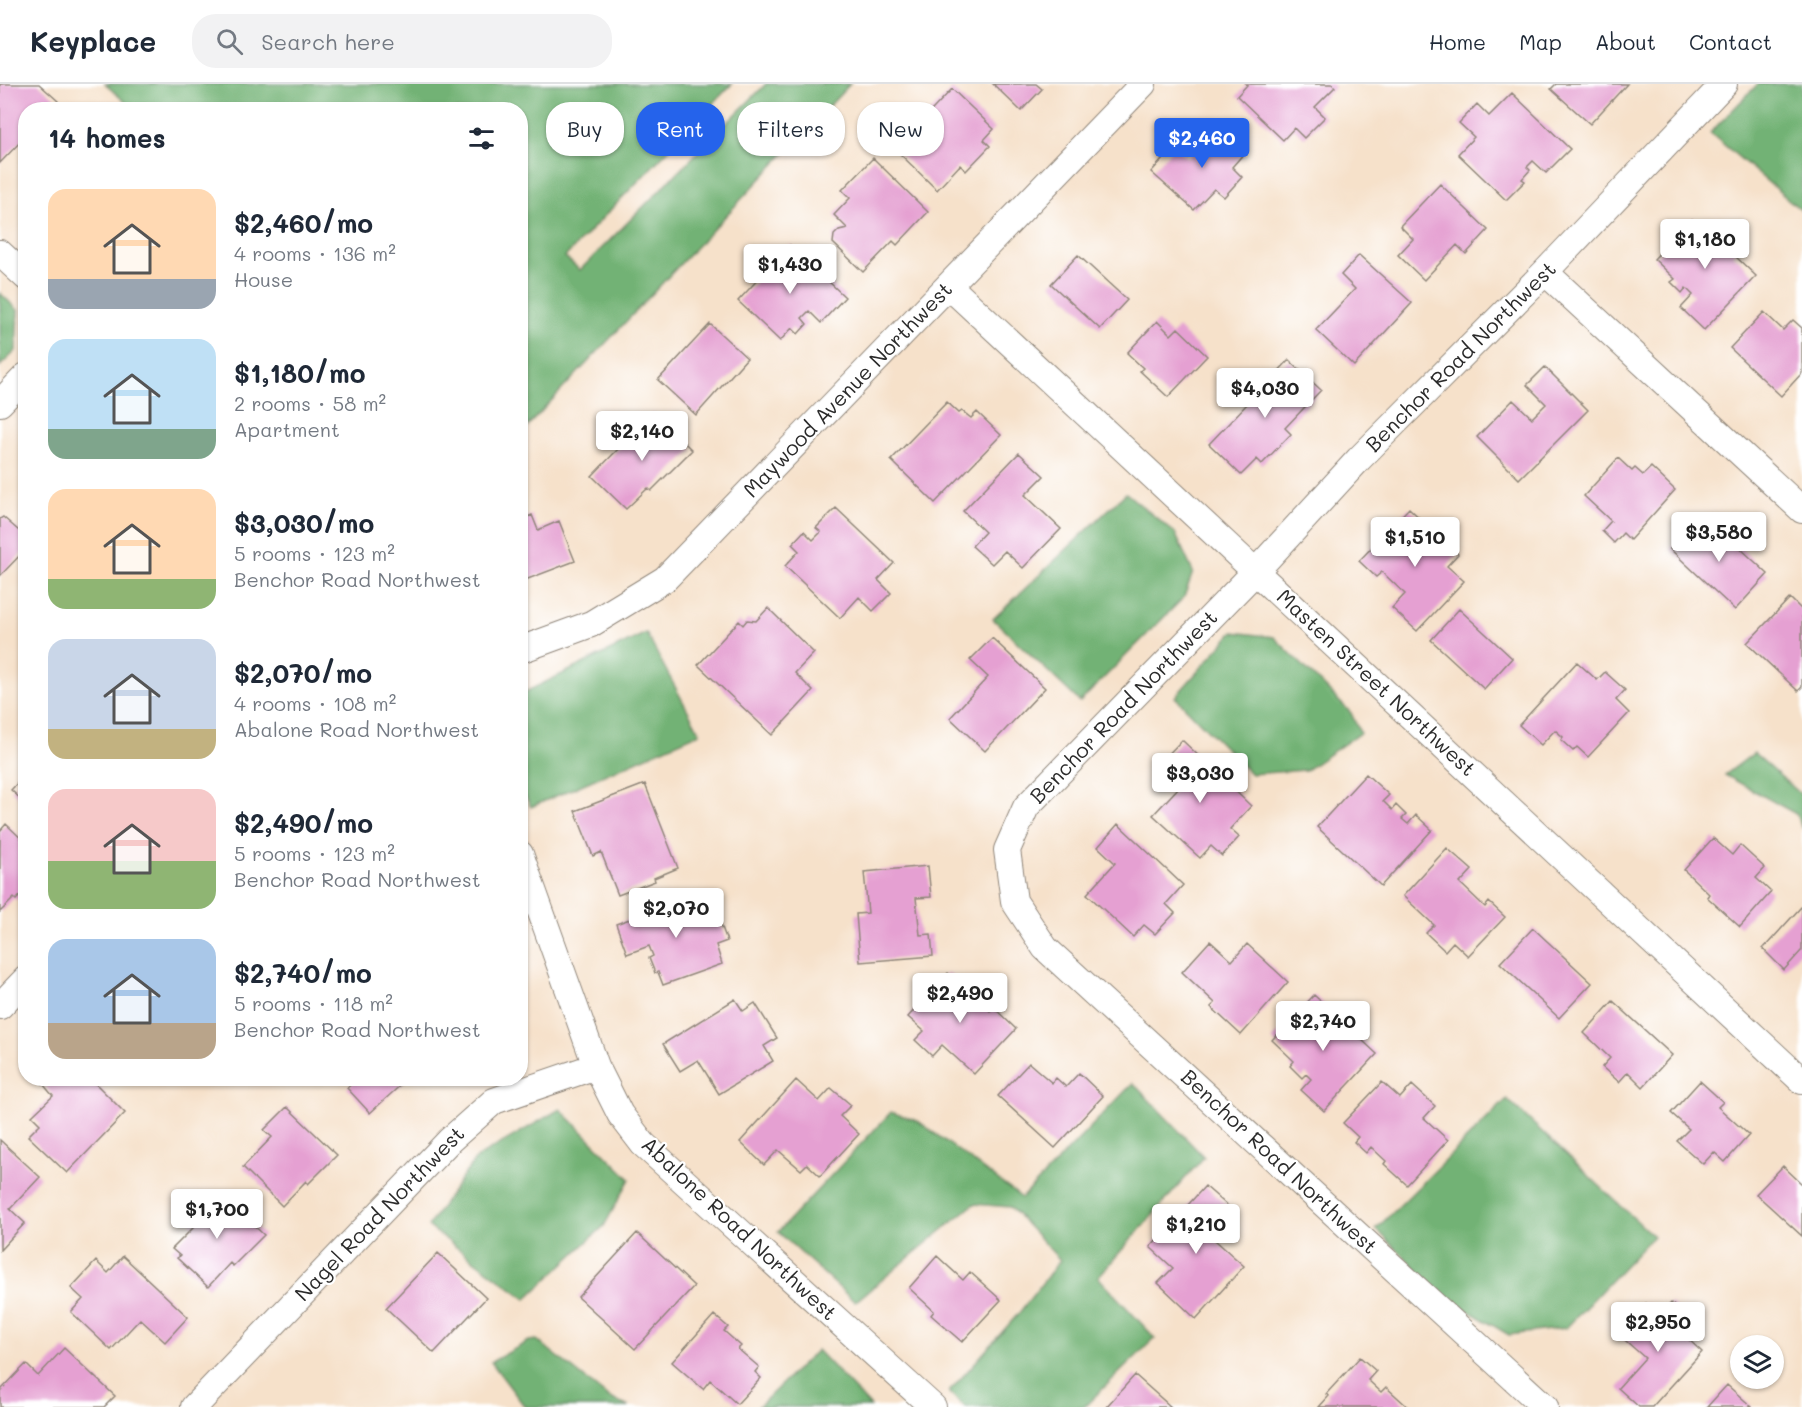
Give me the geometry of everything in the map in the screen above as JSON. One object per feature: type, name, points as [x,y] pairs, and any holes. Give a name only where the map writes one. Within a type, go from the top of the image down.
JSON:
[{"type":"street","name":"Maywood Avenue Northwest","points":[[528,647],[591,624],[665,579],[1143,84]]},
{"type":"street","name":"Benchor Road Northwest","points":[[1545,1407],[1046,948],[1014,901],[1007,850],[1026,807],[1256,571],[1359,459],[1545,272],[1724,84]]},
{"type":"street","points":[[0,253],[18,270]]},
{"type":"street","points":[[1545,272],[1802,510]]},
{"type":"street","name":"Masten Street Northwest","points":[[949,286],[1802,1082]]},
{"type":"street","points":[[0,403],[18,384]]},
{"type":"street","name":"Abalone Road Northwest","points":[[528,876],[596,1066],[620,1114],[644,1144],[933,1407]]},
{"type":"street","points":[[0,1006],[18,987]]},
{"type":"street","name":"Nagel Road Northwest","points":[[194,1407],[450,1140],[494,1101],[596,1066]]},
{"type":"green space","points":[[105,84],[732,84],[715,102],[636,102],[636,156],[662,156],[565,257],[580,270],[694,156],[725,156],[725,125],[737,113],[737,156],[782,156],[528,426],[528,102],[125,102]]},
{"type":"green space","points":[[766,84],[850,84],[833,102],[748,102]]},
{"type":"green space","points":[[1758,84],[1802,84],[1802,211],[1710,133]]},
{"type":"green space","points":[[0,293],[18,310],[16,351],[0,366]]},
{"type":"green space","points":[[1126,493],[1175,533],[1193,572],[1184,597],[1080,702],[993,619]]},
{"type":"green space","points":[[1233,632],[1274,637],[1351,713],[1360,733],[1306,770],[1251,774],[1175,697]]},
{"type":"green space","points":[[646,633],[700,733],[531,807],[528,801],[528,691]]},
{"type":"green space","points":[[1754,753],[1802,795],[1802,828],[1796,814],[1725,775]]},
{"type":"green space","points":[[1133,1083],[1204,1157],[1098,1277],[1155,1338],[1084,1407],[965,1407],[949,1392],[1019,1313],[1060,1260],[1010,1207],[974,1204],[855,1302],[778,1232],[891,1112],[918,1121],[1022,1198]]},
{"type":"green space","points":[[1507,1099],[1653,1236],[1566,1328],[1509,1335],[1445,1297],[1376,1229]]},
{"type":"green space","points":[[560,1109],[630,1179],[604,1226],[526,1299],[428,1226],[476,1158]]},
{"type":"green space","points":[[537,1340],[608,1397],[629,1407],[525,1407],[491,1362],[529,1341]]},
{"type":"green space","points":[[817,1350],[871,1407],[758,1407]]},
{"type":"building","points":[[0,84],[39,84],[58,101],[18,102],[18,144],[0,163]]},
{"type":"building","points":[[993,84],[1036,84],[1042,89],[1021,111]]},
{"type":"building","points":[[1246,84],[1332,84],[1335,87],[1315,107],[1325,117],[1304,138],[1294,128],[1283,140],[1237,96]]},
{"type":"building","points":[[1556,84],[1627,84],[1590,124],[1551,89]]},
{"type":"building","points":[[952,89],[994,129],[984,140],[990,146],[966,171],[960,165],[937,190],[902,156],[944,156],[944,102],[940,102]]},
{"type":"building","points":[[1512,93],[1570,149],[1546,173],[1533,161],[1527,167],[1530,170],[1522,179],[1525,181],[1506,200],[1458,154],[1474,137],[1459,123],[1477,104],[1489,116]]},
{"type":"building","points":[[1218,125],[1246,151],[1232,167],[1242,177],[1224,197],[1214,189],[1194,210],[1151,172],[1175,146],[1188,158]]},
{"type":"building","points":[[873,158],[928,212],[897,245],[893,241],[863,272],[833,243],[834,235],[839,230],[847,228],[834,215],[850,198],[842,190]]},
{"type":"building","points":[[1440,184],[1488,230],[1466,254],[1457,245],[1424,280],[1398,255],[1413,239],[1400,226]]},
{"type":"building","points":[[1692,219],[1707,234],[1718,223],[1742,246],[1733,254],[1756,276],[1704,330],[1681,308],[1693,295],[1686,288],[1682,293],[1671,282],[1675,279],[1654,259]]},
{"type":"building","points":[[790,245],[845,297],[821,323],[809,311],[802,318],[807,324],[798,334],[792,328],[780,341],[738,301]]},
{"type":"building","points":[[1078,255],[1127,300],[1100,329],[1051,284]]},
{"type":"building","points":[[1359,255],[1412,303],[1354,366],[1316,330],[1355,289],[1341,275]]},
{"type":"building","points":[[1764,312],[1783,330],[1793,320],[1802,328],[1802,373],[1781,396],[1730,348]]},
{"type":"building","points":[[1157,321],[1171,335],[1178,328],[1207,356],[1168,397],[1140,371],[1143,368],[1127,353]]},
{"type":"building","points":[[710,324],[747,358],[696,415],[658,380]]},
{"type":"building","points":[[1289,360],[1321,390],[1285,428],[1291,434],[1262,464],[1257,459],[1241,475],[1209,444]]},
{"type":"building","points":[[1545,367],[1588,410],[1519,479],[1477,437],[1513,400],[1532,418],[1546,404],[1527,385]]},
{"type":"building","points":[[947,402],[959,413],[962,411],[971,418],[977,412],[1001,435],[935,503],[891,460]]},
{"type":"building","points":[[653,413],[692,450],[651,491],[648,488],[626,509],[592,476]]},
{"type":"building","points":[[1019,453],[1044,476],[1025,495],[1061,529],[1023,568],[1005,551],[992,564],[972,546],[985,532],[963,511]]},
{"type":"building","points":[[1618,458],[1632,471],[1635,468],[1643,475],[1651,467],[1675,490],[1630,540],[1623,533],[1614,543],[1602,531],[1611,521],[1584,496]]},
{"type":"building","points":[[836,508],[894,563],[878,580],[891,593],[873,611],[859,597],[840,618],[785,566],[799,551],[792,544],[804,531],[813,540],[821,532],[816,528]]},
{"type":"building","points":[[1409,508],[1458,554],[1447,566],[1464,581],[1417,631],[1392,608],[1405,594],[1382,572],[1376,577],[1359,561]]},
{"type":"building","points":[[532,515],[538,530],[559,521],[575,561],[528,579],[528,517]]},
{"type":"building","points":[[1700,516],[1722,537],[1725,534],[1768,574],[1735,610],[1670,549]]},
{"type":"building","points":[[3,517],[18,530],[18,557],[0,576],[0,519]]},
{"type":"building","points":[[1790,598],[1802,610],[1802,687],[1798,691],[1747,643]]},
{"type":"building","points":[[768,608],[814,653],[795,673],[813,691],[772,735],[698,665],[739,621],[743,625],[747,620],[756,621]]},
{"type":"building","points":[[1459,609],[1512,658],[1484,689],[1431,640]]},
{"type":"building","points":[[992,638],[1045,688],[985,751],[950,718],[988,677],[970,660]]},
{"type":"building","points":[[1577,662],[1597,680],[1605,672],[1625,690],[1616,700],[1629,713],[1588,757],[1577,747],[1573,751],[1561,740],[1563,737],[1555,730],[1541,745],[1519,725]]},
{"type":"building","points":[[1182,740],[1251,806],[1230,829],[1239,837],[1222,856],[1211,846],[1200,858],[1153,815],[1181,785],[1159,764]]},
{"type":"building","points":[[1366,774],[1389,795],[1383,801],[1392,810],[1396,805],[1406,815],[1402,819],[1408,824],[1416,815],[1432,830],[1381,886],[1317,827]]},
{"type":"building","points":[[18,783],[18,797],[11,790]]},
{"type":"building","points":[[645,784],[678,868],[654,878],[655,881],[618,895],[601,852],[593,856],[575,811]]},
{"type":"building","points":[[6,824],[18,835],[18,898],[16,900],[14,898],[0,912],[0,831]]},
{"type":"building","points":[[1118,824],[1183,885],[1166,904],[1175,913],[1155,934],[1144,925],[1133,937],[1087,894],[1115,863],[1098,847]]},
{"type":"building","points":[[1713,838],[1732,855],[1740,845],[1765,868],[1756,878],[1771,892],[1740,927],[1707,897],[1709,894],[1684,870]]},
{"type":"building","points":[[1447,848],[1472,870],[1460,883],[1485,907],[1489,902],[1505,917],[1468,956],[1453,942],[1445,951],[1426,933],[1434,925],[1403,896]]},
{"type":"building","points":[[928,866],[931,897],[916,898],[920,935],[931,934],[933,956],[860,962],[856,914],[868,913],[864,872]]},
{"type":"building","points":[[698,894],[707,920],[718,916],[727,941],[716,945],[722,964],[663,985],[649,958],[653,956],[649,946],[627,954],[616,924]]},
{"type":"building","points":[[1802,906],[1802,950],[1784,970],[1763,949]]},
{"type":"building","points":[[1533,928],[1592,983],[1559,1018],[1500,963]]},
{"type":"building","points":[[1210,941],[1232,961],[1247,944],[1288,982],[1241,1035],[1211,1007],[1215,1003],[1182,972]]},
{"type":"building","points":[[948,973],[963,986],[968,981],[981,992],[975,998],[990,1011],[993,1007],[1016,1029],[974,1074],[942,1045],[932,1056],[915,1040],[924,1031],[908,1017]]},
{"type":"building","points":[[1314,995],[1377,1054],[1324,1111],[1301,1090],[1311,1079],[1306,1074],[1302,1078],[1290,1066],[1294,1061],[1272,1040]]},
{"type":"building","points":[[735,999],[743,1011],[755,1003],[777,1038],[764,1046],[773,1061],[719,1094],[698,1060],[680,1071],[663,1044]]},
{"type":"building","points":[[1613,1001],[1672,1055],[1643,1087],[1628,1072],[1619,1082],[1602,1067],[1610,1058],[1584,1033]]},
{"type":"building","points":[[1029,1063],[1052,1083],[1056,1078],[1066,1087],[1079,1073],[1103,1096],[1055,1148],[998,1096]]},
{"type":"building","points":[[796,1080],[819,1101],[831,1088],[851,1105],[840,1116],[859,1134],[820,1176],[807,1164],[801,1170],[778,1150],[764,1165],[740,1142]]},
{"type":"building","points":[[1700,1081],[1723,1102],[1718,1107],[1749,1135],[1725,1162],[1714,1152],[1703,1164],[1677,1141],[1689,1129],[1671,1113]]},
{"type":"building","points":[[1382,1082],[1400,1098],[1412,1085],[1435,1106],[1424,1118],[1448,1140],[1407,1185],[1384,1164],[1386,1161],[1371,1147],[1366,1153],[1354,1142],[1358,1137],[1343,1123]]},
{"type":"building","points":[[45,1086],[98,1086],[125,1113],[67,1173],[28,1136],[40,1124],[32,1116],[53,1096]]},
{"type":"building","points":[[349,1086],[400,1086],[370,1113],[347,1088]]},
{"type":"building","points":[[287,1107],[337,1155],[308,1184],[306,1181],[282,1206],[243,1167],[272,1137],[264,1130]]},
{"type":"building","points":[[0,1140],[40,1177],[10,1209],[25,1223],[0,1250]]},
{"type":"building","points":[[1783,1166],[1802,1184],[1802,1236],[1756,1194]]},
{"type":"building","points":[[1205,1186],[1229,1207],[1206,1232],[1244,1266],[1196,1319],[1158,1283],[1173,1268],[1150,1247]]},
{"type":"building","points":[[220,1193],[264,1235],[233,1266],[230,1263],[208,1287],[177,1258],[180,1256],[172,1249],[194,1227],[190,1223]]},
{"type":"building","points":[[637,1233],[694,1286],[635,1349],[578,1297]]},
{"type":"building","points":[[438,1253],[486,1298],[434,1353],[386,1308]]},
{"type":"building","points":[[123,1256],[188,1317],[165,1342],[140,1319],[111,1350],[71,1312],[83,1299],[71,1288],[96,1261],[108,1273]]},
{"type":"building","points":[[937,1256],[963,1280],[970,1272],[1001,1300],[962,1342],[931,1315],[934,1311],[909,1288]]},
{"type":"building","points":[[1646,1303],[1660,1315],[1671,1303],[1696,1326],[1686,1337],[1702,1352],[1652,1407],[1639,1407],[1618,1388],[1645,1358],[1617,1333]]},
{"type":"building","points":[[714,1315],[728,1327],[724,1331],[741,1346],[738,1349],[759,1367],[755,1372],[761,1378],[737,1404],[710,1380],[703,1389],[672,1362]]},
{"type":"building","points":[[64,1348],[115,1396],[104,1407],[0,1407],[0,1391],[26,1364],[38,1376]]},
{"type":"building","points":[[1360,1357],[1376,1371],[1368,1380],[1381,1392],[1386,1387],[1408,1407],[1319,1407],[1329,1396],[1326,1394]]},
{"type":"building","points":[[1135,1375],[1171,1407],[1106,1407]]},
{"type":"building","points":[[1727,1385],[1752,1407],[1707,1407]]}]
